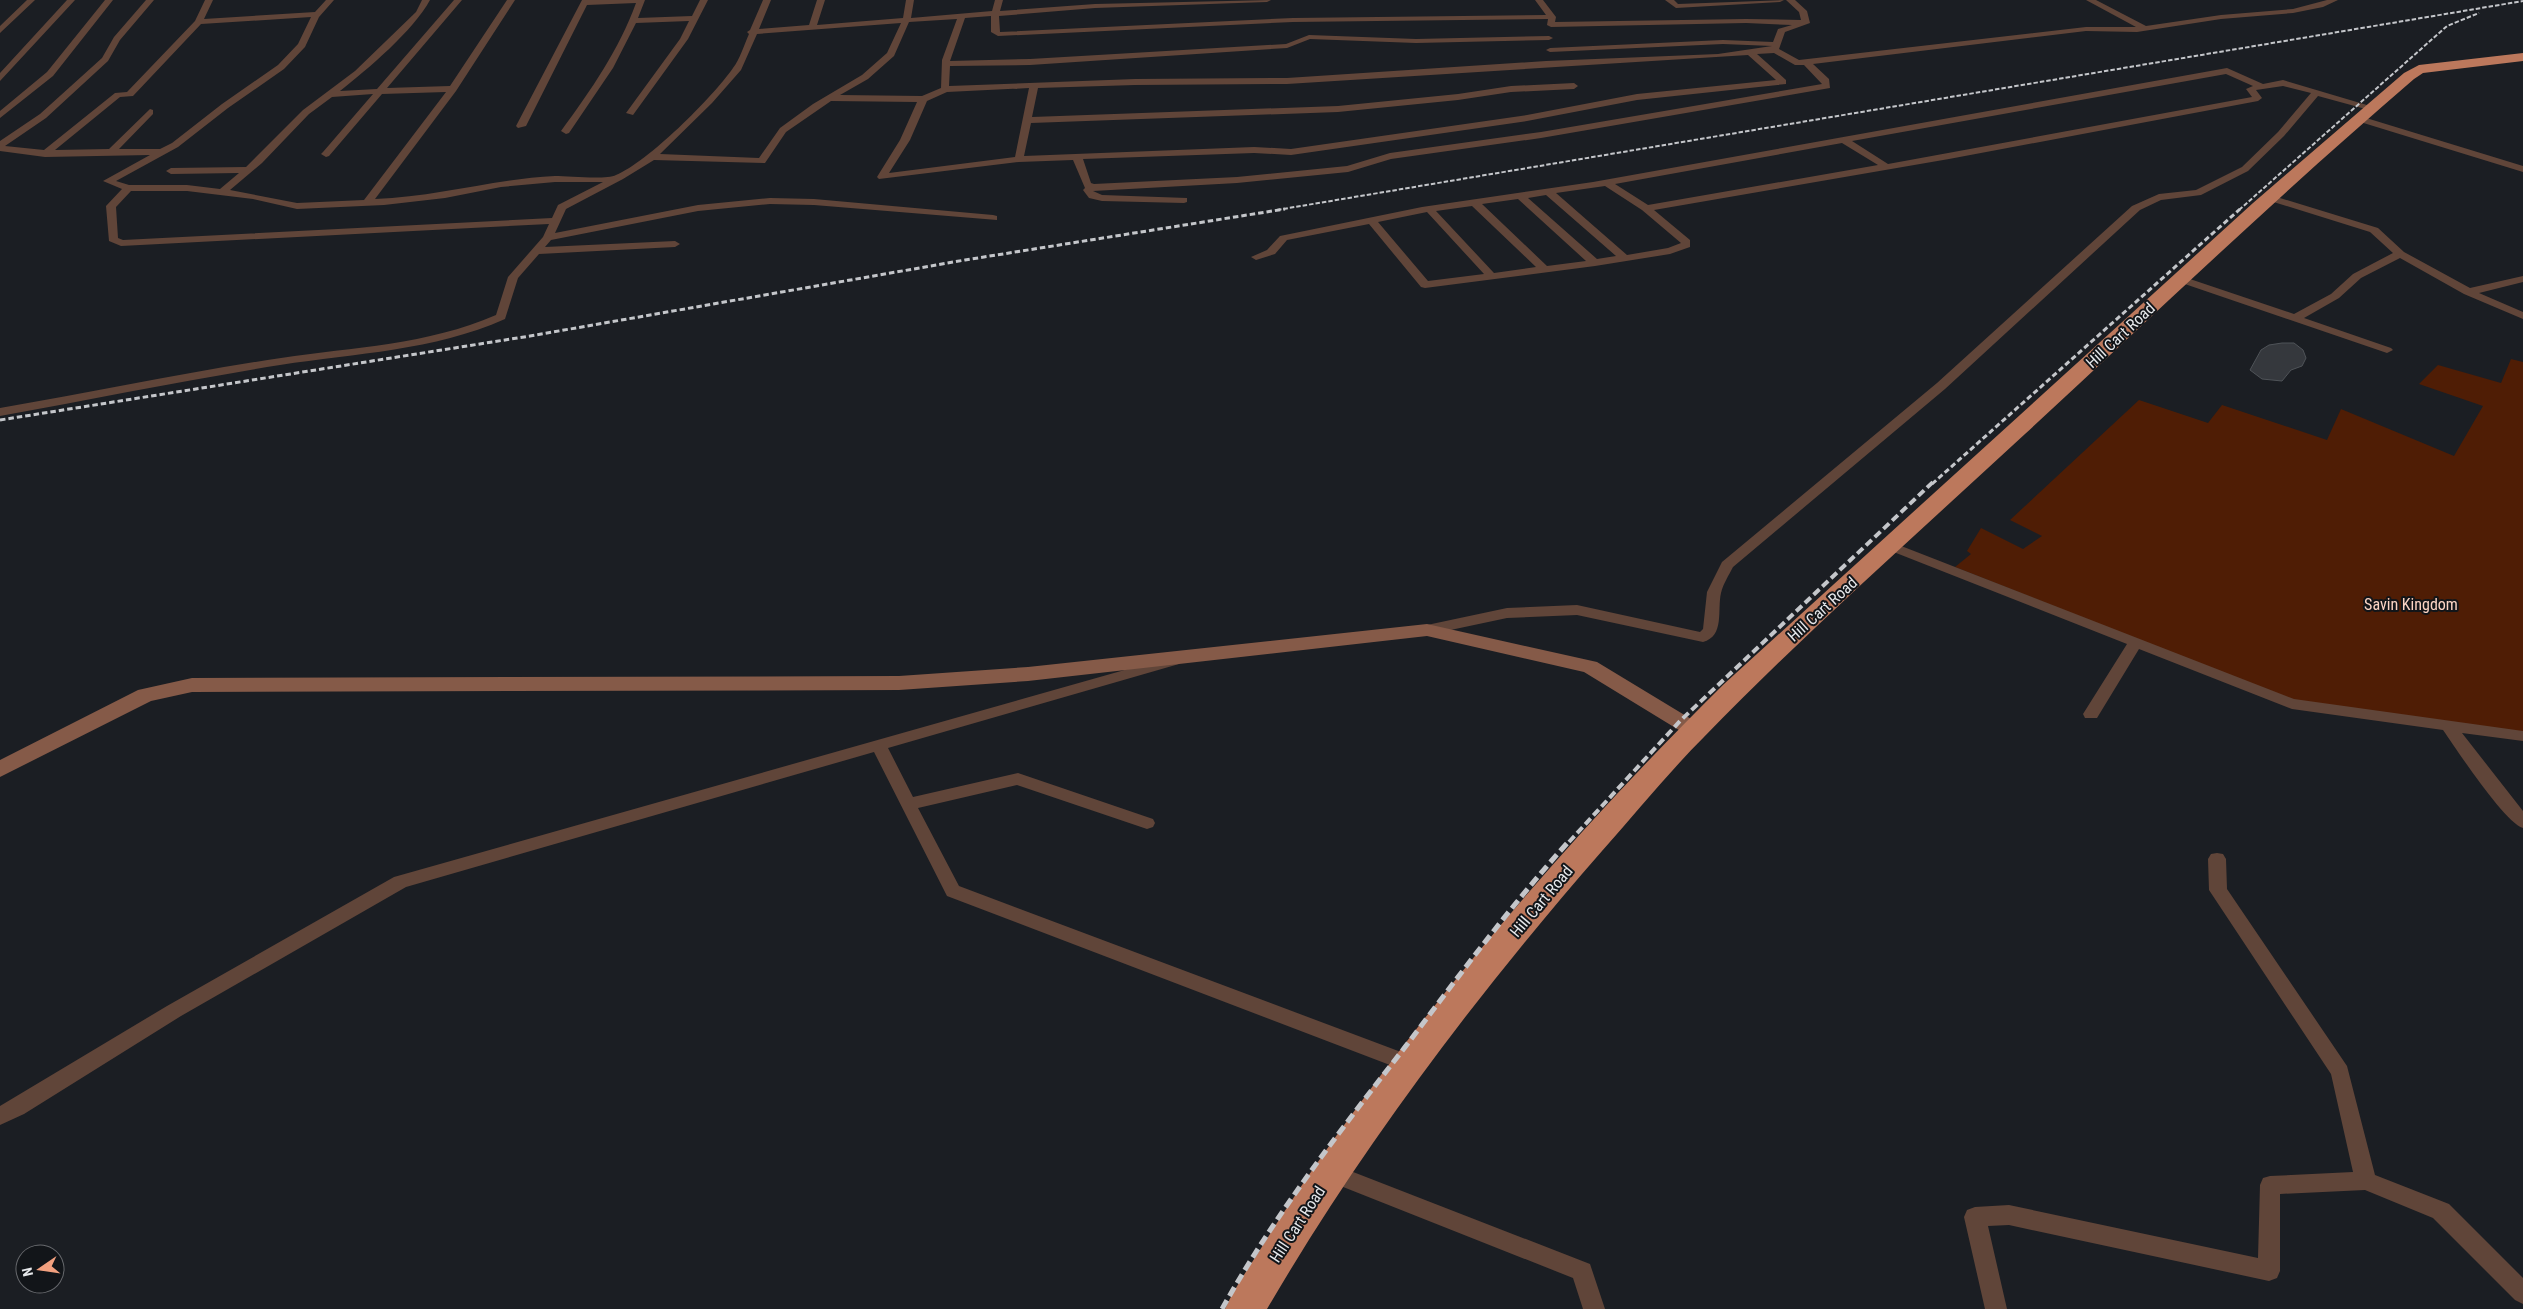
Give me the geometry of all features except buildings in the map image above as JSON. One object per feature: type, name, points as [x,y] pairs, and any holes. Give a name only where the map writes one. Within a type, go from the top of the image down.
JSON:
[{"type":"highway","name":"Hill Cart Road","points":[[1245,1309],[1298,1219],[1330,1172],[1446,1016],[1548,891],[1694,730],[1776,651],[2180,280],[2267,197],[2419,69],[2523,57]]},
{"type":"street","points":[[0,32],[31,0]]},
{"type":"street","points":[[0,78],[71,0]]},
{"type":"street","points":[[0,115],[50,74],[109,0]]},
{"type":"street","points":[[0,146],[43,116],[105,59],[117,39],[150,0]]},
{"type":"street","points":[[45,154],[118,95],[130,94],[200,22],[209,0]]},
{"type":"street","points":[[330,0],[318,14],[302,45],[282,67],[225,106],[175,144],[108,181],[128,188],[187,188],[222,192],[298,206],[367,203],[444,195],[501,184],[555,179],[616,179]]},
{"type":"street","points":[[222,192],[248,170],[306,112],[358,73],[419,13],[426,0]]},
{"type":"street","points":[[326,154],[458,0]]},
{"type":"street","points":[[367,203],[452,89],[511,0]]},
{"type":"street","points":[[521,126],[585,2],[641,0],[634,20],[601,84],[566,131]]},
{"type":"street","points":[[630,113],[684,39],[704,0]]},
{"type":"street","points":[[0,412],[281,361],[454,336],[478,328],[501,317],[513,277],[548,238],[562,208],[616,179],[652,156],[709,100],[738,68],[767,0]]},
{"type":"street","points":[[812,28],[821,0]]},
{"type":"street","points":[[652,156],[762,160],[783,130],[829,98],[865,77],[891,54],[906,21],[910,0]]},
{"type":"street","points":[[999,0],[995,13],[995,32],[998,34],[1293,20],[1746,21],[1806,23]]},
{"type":"street","points":[[752,32],[1095,6],[1267,0]]},
{"type":"street","points":[[1540,0],[1552,21],[1549,38],[1550,50],[1558,68]]},
{"type":"street","points":[[1669,0],[1676,6],[1780,0]]},
{"type":"street","points":[[1790,0],[1803,11],[1806,23]]},
{"type":"street","points":[[2090,0],[2144,28]]},
{"type":"street","points":[[1550,50],[1723,42],[1776,47],[1798,63],[2086,29],[2111,33],[2223,16],[2265,14],[2322,5],[2334,0]]},
{"type":"street","points":[[200,22],[318,14]]},
{"type":"street","points":[[944,89],[946,64],[962,16]]},
{"type":"street","points":[[634,20],[696,18]]},
{"type":"street","points":[[1776,47],[1781,31],[1806,23]]},
{"type":"street","points":[[946,64],[1030,62],[1287,46],[1309,38],[1416,41],[1549,38]]},
{"type":"street","points":[[829,98],[924,99],[944,89],[1144,82],[1287,81],[1558,68],[1750,53],[1776,47]]},
{"type":"street","points":[[1027,120],[1338,109],[1458,97],[1511,89],[1636,97],[1783,82],[1750,53]]},
{"type":"street","points":[[1077,156],[1087,185],[1093,187],[1237,180],[1348,169],[1390,156],[1541,135],[1827,86],[1826,81],[1806,62]]},
{"type":"street","points":[[1256,257],[1271,252],[1284,238],[1429,209],[1606,182],[2227,71],[2263,87]]},
{"type":"street","points":[[1646,208],[1887,167],[2258,98],[2250,89],[2283,83],[2316,92],[2366,113],[2523,169]]},
{"type":"street","points":[[1019,159],[1034,87]]},
{"type":"street","points":[[331,94],[452,89]]},
{"type":"street","points":[[924,99],[905,140],[882,177],[1019,159],[1254,150],[1292,152],[1527,118],[1579,92]]},
{"type":"street","points":[[0,769],[145,695],[192,685],[899,683],[1028,674],[1427,630],[1508,613],[1577,610],[1703,637],[1710,631],[1714,592],[1727,565],[1941,386],[2136,208],[2159,197],[2198,193],[2245,169],[2280,134],[2316,92]]},
{"type":"street","points":[[112,152],[150,112]]},
{"type":"street","points":[[1842,139],[1887,167]]},
{"type":"street","points":[[0,146],[45,154],[161,152]]},
{"type":"street","points":[[171,171],[248,170]]},
{"type":"street","points":[[1372,220],[1425,285],[1595,263],[1670,251],[1686,245],[1686,242],[1646,208],[1606,182]]},
{"type":"street","points":[[1093,187],[1088,190],[1089,193],[1102,198],[1184,200]]},
{"type":"street","points":[[128,188],[111,206],[113,239],[121,243],[556,221]]},
{"type":"street","points":[[1548,191],[1624,258]]},
{"type":"street","points":[[1519,196],[1595,263]]},
{"type":"street","points":[[2267,197],[2374,230],[2400,254],[2468,292],[2523,316]]},
{"type":"street","points":[[548,238],[698,208],[770,201],[814,202],[993,218]]},
{"type":"street","points":[[1474,202],[1544,270]]},
{"type":"street","points":[[1429,209],[1492,277]]},
{"type":"street","points":[[536,252],[675,244]]},
{"type":"street","points":[[2296,318],[2335,296],[2356,276],[2400,254]]},
{"type":"street","points":[[2468,292],[2523,279]]},
{"type":"street","points":[[2180,280],[2387,350]]},
{"type":"street","points":[[2510,310],[2523,306]]},
{"type":"street","points":[[1891,546],[2292,704],[2523,736]]},
{"type":"street","points":[[1427,630],[1590,666],[1694,730]]},
{"type":"street","points":[[2091,714],[2136,642]]},
{"type":"street","points":[[0,1116],[17,1108],[174,1011],[400,882],[1196,655]]},
{"type":"street","points":[[2448,726],[2506,804],[2523,822]]},
{"type":"street","points":[[878,745],[954,891],[1410,1064]]},
{"type":"street","points":[[908,804],[1018,779],[1148,823]]},
{"type":"street","points":[[2217,859],[2218,890],[2340,1072],[2366,1181]]},
{"type":"street","points":[[1330,1172],[1582,1271],[1594,1309]]},
{"type":"street","points":[[1996,1309],[1974,1217],[2009,1215],[2269,1271],[2270,1185],[2366,1181],[2440,1211],[2523,1293]]},
{"type":"green space","name":"Savin Kingdom","points":[[2511,359],[2523,362],[2523,732],[2296,702],[1955,567],[1971,554],[1967,551],[1981,528],[2023,549],[2042,536],[2010,520],[2139,400],[2208,423],[2222,405],[2327,440],[2341,409],[2454,456],[2483,406],[2419,384],[2438,365],[2501,383]]},
{"type":"railway","points":[[1277,210],[2523,1]]},
{"type":"railway","points":[[2239,210],[2447,26],[2479,13]]},
{"type":"railway","points":[[0,420],[530,336],[965,260],[1285,209]]},
{"type":"railway","points":[[1932,484],[2240,209]]},
{"type":"railway","points":[[1569,842],[1680,721],[1933,482]]},
{"type":"railway","points":[[1222,1309],[1264,1239],[1334,1139],[1487,939],[1570,840]]}]
